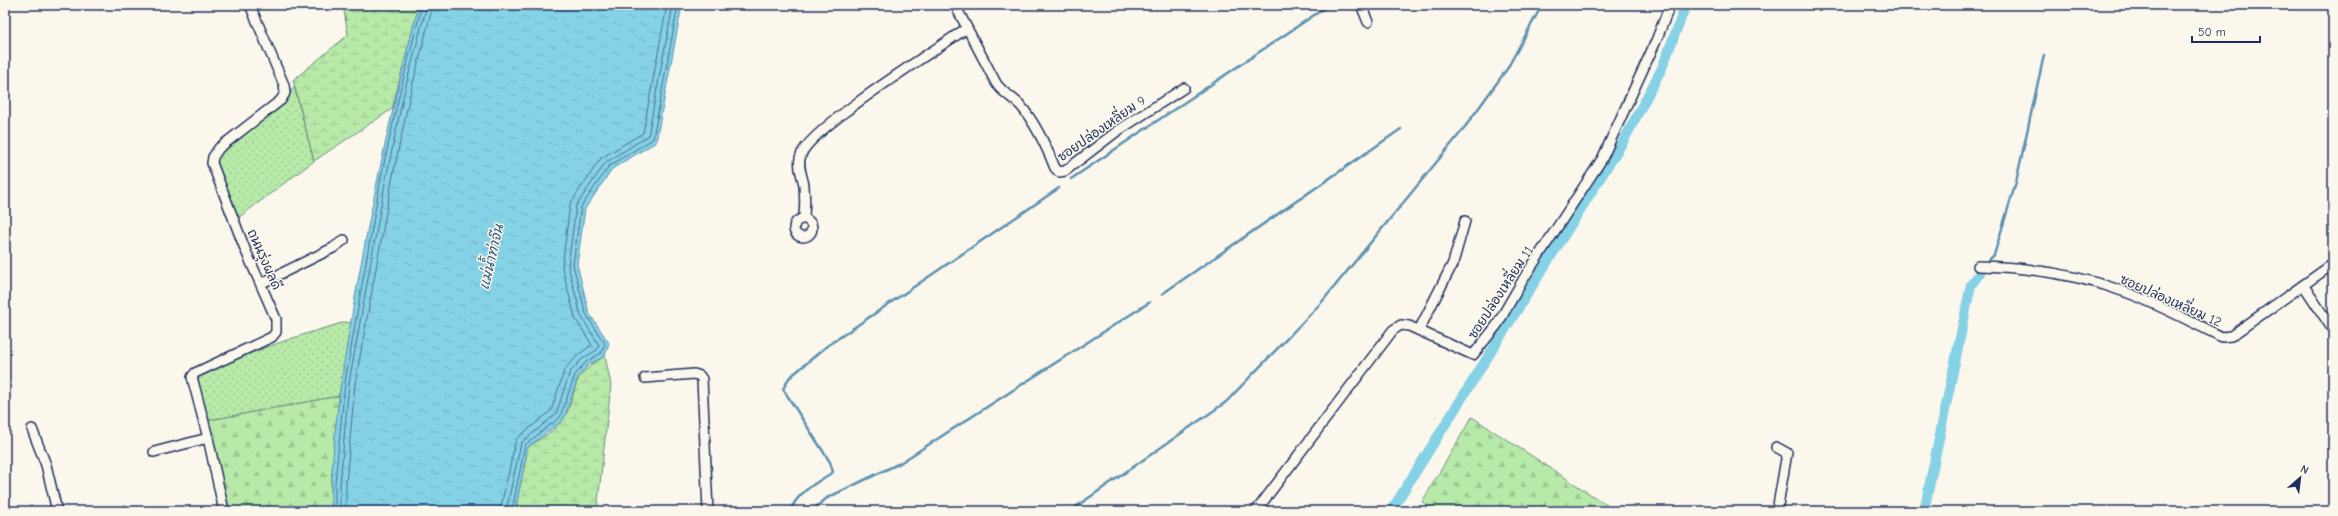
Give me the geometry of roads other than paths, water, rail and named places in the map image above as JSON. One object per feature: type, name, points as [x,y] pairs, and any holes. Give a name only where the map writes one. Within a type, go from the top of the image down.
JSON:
[{"type":"street","name":"ถนนรุ่งผลดี","points":[[224,511],[208,438],[192,377],[195,373],[274,335],[277,322],[262,283],[245,249],[212,162],[214,154],[219,148],[281,100],[285,93],[284,85],[250,5]]},
{"type":"street","name":"ซอยปล่องเหลี่ยม 9","points":[[955,5],[996,83],[1003,93],[1020,105],[1028,115],[1055,168],[1059,172],[1065,171],[1116,132],[1184,88]]},
{"type":"street","points":[[1361,5],[1368,22]]},
{"type":"street","name":"ซอยปล่องเหลี่ยม 11","points":[[1256,511],[1393,330],[1401,325],[1419,330],[1473,355],[1481,347],[1497,325],[1524,278],[1602,159],[1656,41],[1670,5]]},
{"type":"street","points":[[804,218],[804,190],[800,161],[801,153],[808,144],[829,123],[967,28]]},
{"type":"street","points":[[1419,330],[1452,263],[1465,221]]},
{"type":"street","points":[[262,283],[333,248],[344,240]]},
{"type":"street","name":"ซอยปล่องเหลี่ยม 12","points":[[1978,266],[2022,267],[2103,284],[2158,306],[2222,337],[2232,336],[2333,264]]},
{"type":"street","points":[[2304,286],[2333,330]]},
{"type":"street","points":[[645,378],[697,374],[702,379],[708,511]]},
{"type":"street","points":[[32,429],[46,465],[57,511]]},
{"type":"street","points":[[154,452],[208,438]]},
{"type":"street","points":[[1776,447],[1787,453],[1777,511]]},
{"type":"water","name":"แม่น้ำท่าจีน","points":[[419,5],[682,5],[656,142],[612,169],[585,209],[577,264],[589,313],[609,343],[605,356],[588,365],[578,377],[564,419],[528,447],[515,511],[331,511],[333,454],[339,398],[352,314],[370,215],[385,145]]},
{"type":"waterway","points":[[1071,179],[1329,5]]},
{"type":"waterway","points":[[1070,511],[1226,402],[1321,303],[1462,131],[1507,69],[1542,5]]},
{"type":"waterway","points":[[1391,511],[1624,140],[1662,68],[1686,5]]},
{"type":"waterway","points":[[1990,259],[1994,255],[2016,182],[2044,55]]},
{"type":"waterway","points":[[1162,294],[1401,129]]},
{"type":"waterway","points":[[790,511],[793,504],[803,493],[833,472],[830,462],[783,389],[789,378],[827,346],[1059,188]]},
{"type":"waterway","points":[[1924,511],[1971,285],[1980,273]]},
{"type":"waterway","points":[[811,511],[827,498],[900,463],[1150,302]]}]
